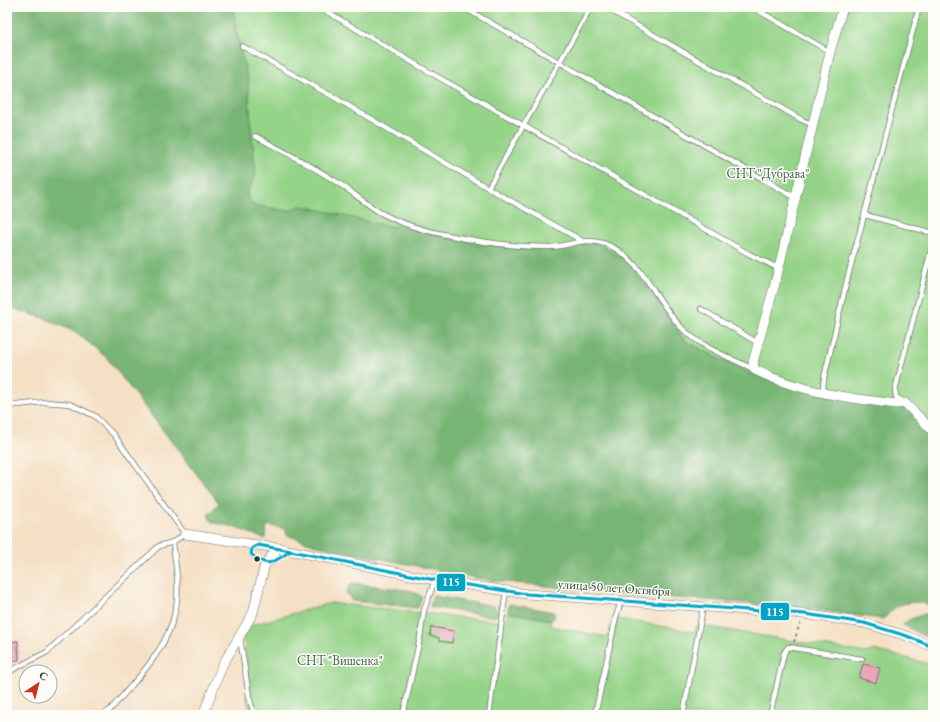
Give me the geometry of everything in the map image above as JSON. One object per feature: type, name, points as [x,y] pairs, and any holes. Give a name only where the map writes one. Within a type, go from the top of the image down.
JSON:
[{"type":"street","points":[[843,7],[830,52],[814,125],[776,280],[753,362],[755,370],[767,376],[826,394],[897,404],[905,403],[933,431]]},
{"type":"street","name":"улица 50 лет Октября","points":[[185,534],[292,550],[435,580],[527,594],[803,614],[864,623],[907,636],[933,647]]},
{"type":"street","points":[[204,715],[222,666],[256,607],[265,564],[278,548]]},
{"type":"lane","points":[[320,7],[416,65],[748,254],[778,268]]},
{"type":"lane","points":[[463,7],[796,198]]},
{"type":"lane","points":[[488,188],[591,7]]},
{"type":"lane","points":[[605,7],[802,120],[814,125]]},
{"type":"lane","points":[[752,7],[830,52]]},
{"type":"lane","points":[[826,394],[823,388],[824,378],[919,7]]},
{"type":"lane","points":[[242,46],[581,240],[608,245],[623,253],[647,281],[669,315],[684,330],[698,341],[755,370]]},
{"type":"lane","points":[[255,136],[332,179],[381,213],[404,224],[446,235],[526,247],[552,247],[581,240]]},
{"type":"lane","points":[[865,215],[933,233]]},
{"type":"lane","points":[[905,403],[896,397],[895,390],[933,243]]},
{"type":"lane","points":[[701,309],[758,343]]},
{"type":"lane","points":[[7,406],[45,402],[70,404],[95,416],[114,435],[185,534],[173,542],[159,546],[47,652],[12,670],[7,670]]},
{"type":"lane","points":[[102,715],[109,711],[142,673],[166,641],[176,606],[177,575],[173,542]]},
{"type":"lane","points":[[258,545],[252,548],[251,554],[265,564],[272,564],[292,550]]},
{"type":"lane","points":[[403,715],[420,638],[424,610],[435,580]]},
{"type":"lane","points":[[489,715],[506,591]]},
{"type":"lane","points":[[595,715],[616,617],[621,601]]},
{"type":"lane","points":[[684,715],[703,607]]},
{"type":"lane","points":[[240,633],[249,696],[254,715]]},
{"type":"lane","points":[[770,715],[784,653],[788,647],[862,659]]},
{"type":"path","points":[[792,648],[803,614]]},
{"type":"green space","points":[[7,7],[234,7],[235,27],[248,80],[251,130],[256,175],[247,192],[248,199],[252,205],[289,211],[300,206],[308,207],[386,226],[413,227],[450,239],[521,249],[551,250],[579,244],[598,244],[625,260],[646,284],[671,323],[684,340],[719,359],[754,375],[821,394],[905,408],[933,434],[933,638],[922,635],[903,625],[909,620],[927,613],[930,610],[930,606],[915,602],[899,605],[882,619],[788,606],[633,595],[487,580],[322,547],[287,535],[285,529],[267,525],[265,539],[234,527],[212,522],[208,515],[219,503],[107,358],[77,333],[44,318],[7,307]]},
{"type":"green space","name":"СНТ \"Дубрава\"","points":[[234,7],[933,7],[933,434],[821,394],[754,375],[719,359],[684,340],[625,260],[598,244],[579,244],[551,250],[521,249],[450,239],[413,227],[386,226],[300,206],[289,211],[252,205],[248,199],[247,192],[256,175],[251,130],[248,80],[235,27]]},
{"type":"green space","points":[[352,583],[413,591],[422,597],[418,608],[352,601],[346,592]]},
{"type":"green space","points":[[433,596],[494,606],[499,612],[495,617],[430,607]]},
{"type":"green space","name":"СНТ \"Вишенка\"","points":[[331,603],[504,622],[508,612],[551,620],[550,626],[608,637],[613,618],[695,632],[697,625],[866,653],[874,650],[933,665],[933,715],[251,715],[246,696],[251,693],[243,634],[248,626]]},
{"type":"green space","points":[[509,604],[554,612],[555,617],[551,620],[508,612]]},
{"type":"building","points":[[431,627],[454,631],[452,643],[439,641],[439,638],[430,636]]},
{"type":"building","points":[[18,641],[19,660],[7,661],[7,642]]},
{"type":"building","points":[[863,664],[880,668],[876,683],[859,678]]},
{"type":"transit line","name":"115","points":[[258,545],[291,551],[275,561],[267,563],[262,562],[251,554],[252,548],[258,545]]},
{"type":"transit line","name":"115","points":[[291,551],[435,580],[527,594],[805,614],[864,623],[907,636],[933,647]]}]
